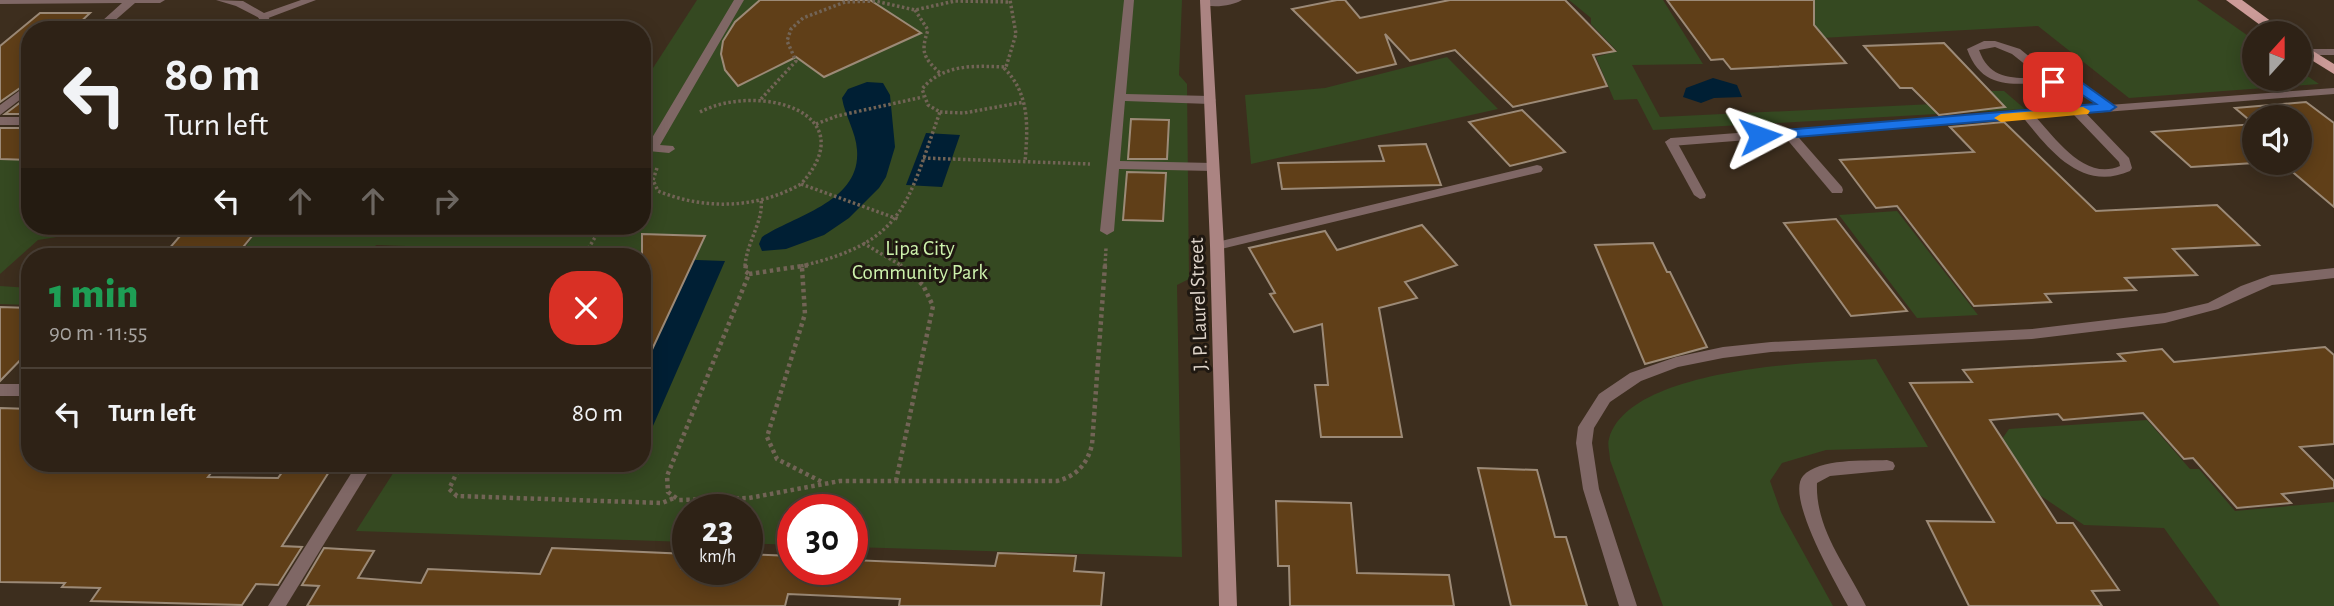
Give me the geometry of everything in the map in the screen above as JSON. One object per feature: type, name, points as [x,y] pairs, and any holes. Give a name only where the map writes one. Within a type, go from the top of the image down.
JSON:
[{"type":"main road","points":[[2233,0],[2263,21]]},
{"type":"main road","points":[[2312,55],[2334,70]]},
{"type":"street","points":[[0,1],[160,0]]},
{"type":"street","points":[[221,0],[239,3],[265,21]]},
{"type":"street","points":[[263,17],[311,0]]},
{"type":"street","points":[[669,149],[652,148],[739,0]]},
{"type":"street","points":[[1107,231],[1129,0]]},
{"type":"street","points":[[1205,1],[1237,0]]},
{"type":"street","points":[[108,21],[131,1]]},
{"type":"street","name":"J. P. Laurel Street","points":[[1205,1],[1217,246],[1228,606]]},
{"type":"street","points":[[2053,82],[2020,54],[2004,46],[1983,44],[1973,49],[1975,57],[1985,68],[2001,78],[2024,84],[2053,82],[2077,85],[2110,107]]},
{"type":"street","points":[[2312,50],[2334,52]]},
{"type":"street","points":[[1700,195],[1671,142],[2334,91]]},
{"type":"street","points":[[0,111],[21,94]]},
{"type":"street","points":[[1119,97],[1210,100]]},
{"type":"street","points":[[2028,116],[2082,170],[2102,174],[2123,171],[2126,168],[2125,161],[2078,112]]},
{"type":"street","points":[[0,121],[21,121]]},
{"type":"street","points":[[1790,134],[1837,190]]},
{"type":"street","points":[[1114,165],[1213,167]]},
{"type":"street","points":[[1217,246],[1537,169]]},
{"type":"street","points":[[1628,606],[1583,457],[1586,427],[1597,408],[1619,386],[1647,373],[1737,349],[1892,342],[2111,325],[2203,309],[2267,280],[2334,274]]},
{"type":"street","points":[[0,390],[21,390]]},
{"type":"street","points":[[1857,606],[1816,525],[1806,495],[1809,480],[1826,470],[1887,466]]},
{"type":"street","points":[[277,606],[360,472]]},
{"type":"path","points":[[761,99],[796,61],[787,41],[791,29],[803,18],[830,6],[860,0],[915,10],[955,1],[1010,1],[1017,30],[1010,60],[1004,68]]},
{"type":"path","points":[[915,10],[928,30],[921,49],[924,58],[942,74]]},
{"type":"path","points":[[1004,68],[978,65],[942,74],[925,85],[923,97],[930,107],[940,112],[964,113],[1024,102]]},
{"type":"path","points":[[1004,68],[1024,102],[1029,117],[1025,162]]},
{"type":"path","points":[[816,124],[837,116],[923,97]]},
{"type":"path","points":[[761,99],[792,108],[816,124],[822,140],[820,157],[810,175],[801,184],[788,192],[761,199],[688,201],[658,191],[654,186],[655,172],[669,149],[683,125],[700,112],[728,100],[761,99]]},
{"type":"path","points":[[748,274],[802,268],[830,259],[863,243],[898,219],[906,205],[940,112]]},
{"type":"path","points":[[923,158],[1114,165]]},
{"type":"path","points":[[801,184],[898,219]]},
{"type":"path","points":[[748,274],[745,271],[747,246],[762,216],[761,199]]},
{"type":"path","points":[[763,495],[822,483],[1057,481],[1072,476],[1084,466],[1092,445],[1107,231]]},
{"type":"path","points":[[863,243],[916,276],[926,288],[933,306],[896,481]]},
{"type":"path","points":[[802,268],[805,313],[767,436],[777,459],[822,483]]},
{"type":"path","points":[[672,495],[667,488],[667,476],[748,274]]},
{"type":"path","points":[[457,472],[449,489],[457,496],[662,503],[672,499]]},
{"type":"green space","name":"Lipa City Community Park","points":[[697,0],[1182,0],[1179,75],[1187,84],[1189,279],[1177,285],[1182,557],[868,547],[868,494],[777,494],[777,544],[763,544],[763,494],[672,494],[672,541],[356,531],[394,472],[651,472],[651,248],[376,245],[374,248],[245,248],[254,235],[651,235],[651,71]]},
{"type":"green space","points":[[1569,0],[1663,0],[1703,64],[1632,65],[1660,117],[1975,102],[1990,91],[2004,91],[2025,109],[1653,130],[1637,99],[1614,100],[1596,57],[1617,51],[1591,24],[1591,18]]},
{"type":"green space","points":[[1774,0],[2197,0],[2242,32],[2242,90],[2129,98],[2038,26],[1803,39]]},
{"type":"green space","points":[[1447,57],[1498,109],[1251,164],[1245,95],[1325,88]]},
{"type":"green space","points":[[0,159],[21,160],[21,235],[65,235],[38,240],[29,248],[21,248],[21,255],[0,274]]},
{"type":"green space","points":[[1897,211],[1978,315],[1917,318],[1839,215]]},
{"type":"green space","points":[[0,286],[21,287],[21,305],[0,304]]},
{"type":"green space","points":[[1876,359],[1928,447],[1826,450],[1782,463],[1770,481],[1781,512],[1833,606],[1663,606],[1610,460],[1609,439],[1624,415],[1650,397],[1686,383],[1728,373]]},
{"type":"green space","points":[[2147,420],[2190,469],[2199,469],[2235,511],[2334,502],[2334,606],[2220,606],[2164,528],[2084,525],[2038,494],[2002,439],[2009,429]]},
{"type":"water","points":[[1713,78],[1737,85],[1742,97],[1714,98],[1701,103],[1683,97],[1686,88]]},
{"type":"water","points":[[867,82],[883,83],[890,95],[895,147],[886,177],[879,188],[849,218],[824,235],[786,249],[762,251],[759,244],[762,237],[823,205],[837,195],[848,182],[855,168],[857,150],[842,98],[848,89]]},
{"type":"water","points":[[926,133],[960,135],[942,187],[906,185]]},
{"type":"water","points":[[651,258],[725,261],[651,430]]},
{"type":"building","points":[[760,0],[870,0],[921,33],[824,77],[796,57],[738,86],[725,70],[721,54],[723,41],[735,22]]},
{"type":"building","points":[[1345,0],[1360,18],[1450,0],[1565,0],[1615,51],[1593,55],[1607,86],[1513,107],[1455,50],[1410,61],[1385,34],[1396,64],[1357,73],[1292,9]]},
{"type":"building","points":[[1667,0],[1814,0],[1814,25],[1846,63],[1731,69],[1723,59],[1711,60]]},
{"type":"building","points":[[40,13],[90,13],[82,21],[30,21]]},
{"type":"building","points":[[21,29],[21,87],[0,102],[0,46]]},
{"type":"building","points":[[1944,43],[2005,107],[1939,115],[1912,88],[1900,88],[1864,46]]},
{"type":"building","points":[[21,102],[21,114],[5,114]]},
{"type":"building","points":[[2306,102],[2310,105],[2270,105]]},
{"type":"building","points":[[2312,106],[2334,123],[2334,207],[2296,175],[2312,175]]},
{"type":"building","points":[[1522,110],[1565,152],[1510,166],[1469,122]]},
{"type":"building","points":[[1131,119],[1169,120],[1167,159],[1128,159]]},
{"type":"building","points":[[2004,122],[2096,211],[2217,205],[2259,245],[2173,249],[2197,275],[2125,278],[2136,290],[2045,294],[2051,302],[1974,306],[1897,206],[1876,208],[1840,160],[1974,152],[1950,127]]},
{"type":"building","points":[[2242,125],[2242,164],[2191,167],[2152,132]]},
{"type":"building","points":[[0,128],[21,128],[21,160],[0,159]]},
{"type":"building","points":[[1426,144],[1441,185],[1282,189],[1278,163],[1384,161],[1379,146]]},
{"type":"building","points":[[1127,172],[1166,173],[1163,221],[1123,220]]},
{"type":"building","points":[[1836,219],[1907,311],[1851,316],[1784,223]]},
{"type":"building","points":[[1422,225],[1457,265],[1405,282],[1417,298],[1379,308],[1402,437],[1321,437],[1315,385],[1328,385],[1322,324],[1294,332],[1270,294],[1275,293],[1249,248],[1325,231],[1337,250]]},
{"type":"building","points":[[181,235],[253,235],[242,248],[170,248]]},
{"type":"building","points":[[642,235],[705,236],[651,352],[651,248],[642,248]]},
{"type":"building","points":[[1653,243],[1707,347],[1645,364],[1595,245]]},
{"type":"building","points":[[0,307],[21,308],[21,359],[0,381]]},
{"type":"building","points":[[2325,347],[2334,355],[2334,444],[2300,447],[2334,481],[2334,488],[2282,494],[2291,503],[2237,508],[2193,458],[2184,459],[2143,413],[2063,420],[2058,414],[1990,420],[2057,523],[2073,523],[2119,590],[2092,591],[2102,606],[1969,606],[1927,521],[1994,522],[1910,383],[1972,382],[1963,370],[2125,361],[2118,354],[2162,349],[2174,362]]},
{"type":"building","points":[[0,408],[21,409],[21,472],[212,472],[208,477],[278,478],[282,472],[329,472],[282,546],[302,547],[278,585],[256,584],[242,605],[91,601],[100,588],[62,587],[65,583],[0,582]]},
{"type":"building","points":[[1478,468],[1537,470],[1555,537],[1566,537],[1587,606],[1511,606]]},
{"type":"building","points":[[1276,501],[1351,503],[1357,573],[1449,575],[1454,606],[1290,606],[1289,566],[1278,566]]},
{"type":"building","points":[[324,548],[374,551],[358,578],[421,583],[428,569],[540,574],[552,548],[672,553],[672,585],[763,585],[763,555],[777,555],[777,585],[868,585],[868,561],[995,566],[998,553],[1076,556],[1074,571],[1104,573],[1101,606],[899,606],[900,599],[788,594],[785,606],[307,606],[319,586],[302,585]]},
{"type":"slow traffic","points":[[2001,118],[2083,111]]},
{"type":"route","points":[[1760,136],[2078,112],[2110,107],[2077,85],[2053,82]]}]
